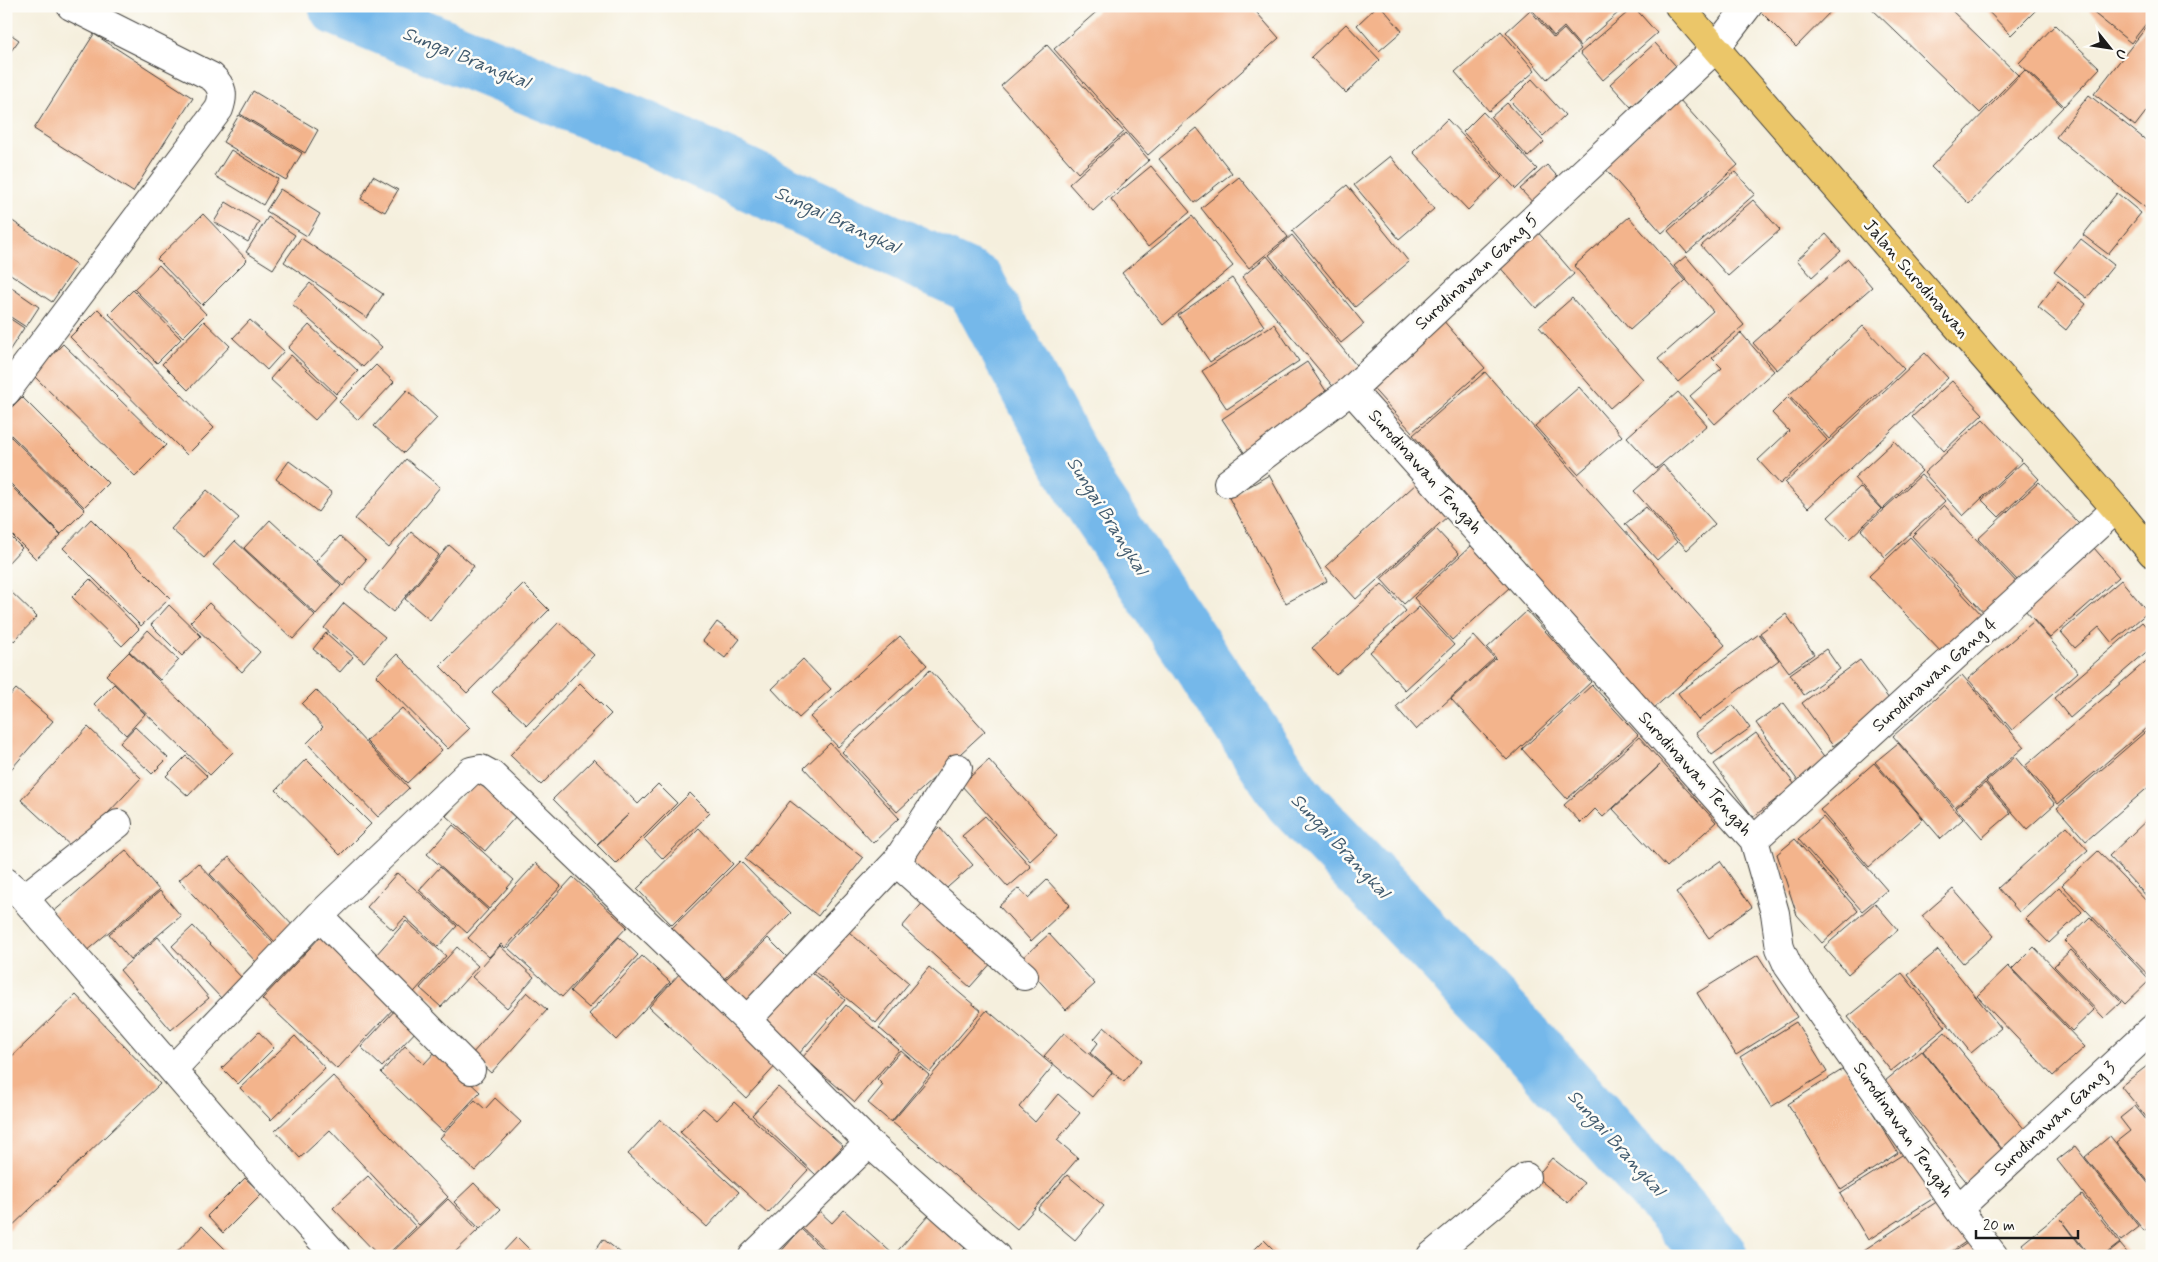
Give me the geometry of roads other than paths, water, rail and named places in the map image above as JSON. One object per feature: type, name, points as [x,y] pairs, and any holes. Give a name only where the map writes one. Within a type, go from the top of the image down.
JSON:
[{"type":"main road","name":"Jalan Surodinawan","points":[[1679,6],[2116,509],[2152,553]]},
{"type":"street","points":[[6,392],[219,109],[223,98],[221,85],[212,76],[70,6]]},
{"type":"street","name":"Surodinawan Gang 5","points":[[1228,483],[1351,390],[1715,49],[1748,6]]},
{"type":"street","name":"Surodinawan Tengah","points":[[1351,390],[1754,840],[1775,913],[1780,948],[1788,966],[1958,1209],[1994,1256]]},
{"type":"street","name":"Surodinawan Gang 4","points":[[1754,840],[2116,509]]},
{"type":"street","points":[[747,1020],[896,862],[958,768]]},
{"type":"street","points":[[173,1069],[319,916],[470,771],[481,769],[492,775],[747,1020],[869,1142],[996,1256]]},
{"type":"street","points":[[118,824],[15,890],[336,1256]]},
{"type":"street","points":[[896,862],[1024,976]]},
{"type":"street","points":[[319,916],[471,1070]]},
{"type":"street","name":"Surodinawan Gang 3","points":[[1958,1209],[2152,1029]]},
{"type":"street","points":[[753,1256],[869,1142]]},
{"type":"street","points":[[1431,1256],[1526,1177]]},
{"type":"waterway","name":"Sungai Brangkal","points":[[339,6],[639,129],[975,284],[1088,493],[1294,800],[1528,1044],[1717,1256]]}]
